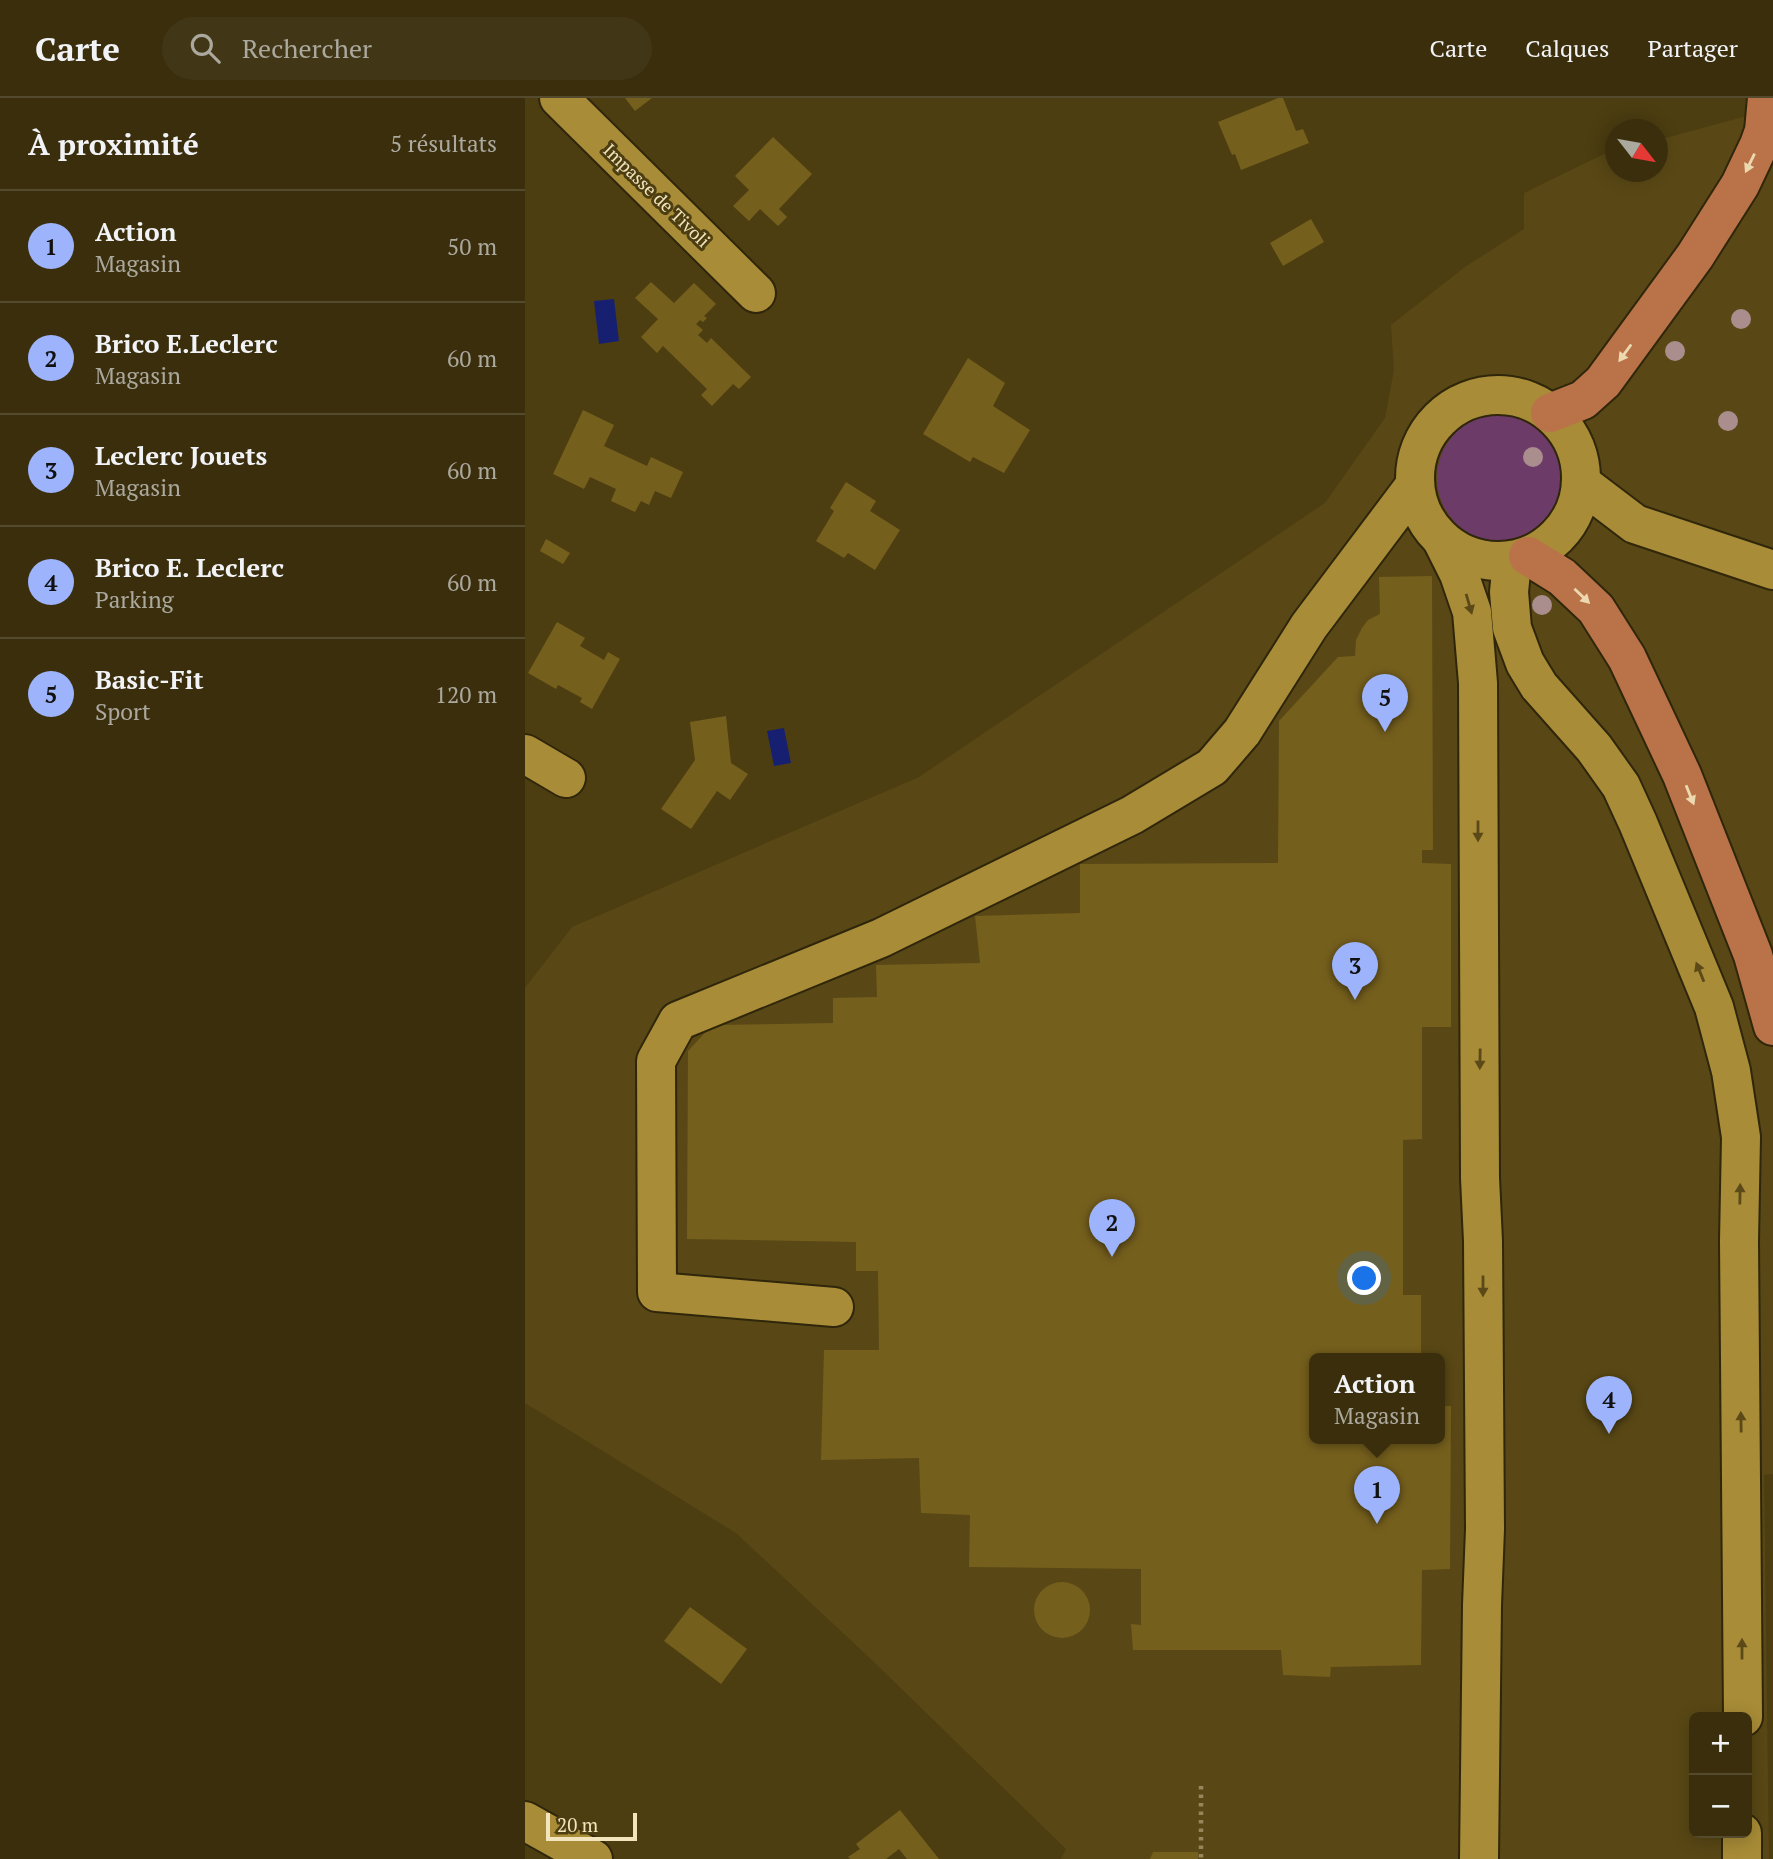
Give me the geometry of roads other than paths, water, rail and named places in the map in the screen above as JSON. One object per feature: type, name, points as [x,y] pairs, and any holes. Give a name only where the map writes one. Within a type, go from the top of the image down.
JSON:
[{"type":"main road","points":[[1550,413],[1583,400],[1603,382],[1695,256],[1740,185],[1759,145],[1764,131],[1767,98]]},
{"type":"main road","points":[[1520,558],[1562,577],[1595,609],[1627,658],[1682,775],[1753,955],[1773,1026]]},
{"type":"street","name":"Impasse de Tivoli","points":[[559,98],[756,293]]},
{"type":"street","points":[[1489,395],[1511,396],[1532,402],[1550,413],[1564,427],[1574,444],[1580,464],[1581,483],[1579,498],[1567,525],[1543,549],[1520,558],[1487,561],[1464,555],[1443,541],[1429,526],[1419,506],[1415,485],[1416,464],[1422,443],[1434,425],[1449,410],[1468,400],[1489,395]]},
{"type":"street","points":[[1581,483],[1635,524],[1773,570]]},
{"type":"street","points":[[834,1307],[657,1292],[656,1061],[678,1021],[881,938],[1132,815],[1212,767],[1242,732],[1309,626],[1415,485]]},
{"type":"street","points":[[1567,525],[1635,524]]},
{"type":"street","points":[[1443,541],[1459,574],[1472,612],[1478,683],[1485,1530],[1479,1859]]},
{"type":"street","points":[[1520,558],[1509,592],[1513,628],[1525,663],[1539,686],[1594,748],[1621,786],[1714,1007],[1731,1071],[1741,1137],[1739,1262],[1743,1712]]},
{"type":"street","points":[[525,754],[566,778]]},
{"type":"street","points":[[525,1821],[593,1859]]},
{"type":"street","points":[[1742,1838],[1742,1859]]},
{"type":"place","name":"Basic-Fit","points":[[1385,732]]},
{"type":"place","name":"Leclerc Jouets","points":[[1355,1000]]},
{"type":"place","name":"Brico E.Leclerc","points":[[1112,1257]]},
{"type":"place","name":"Brico E. Leclerc","points":[[1609,1434]]},
{"type":"place","name":"Action","points":[[1377,1524]]}]
